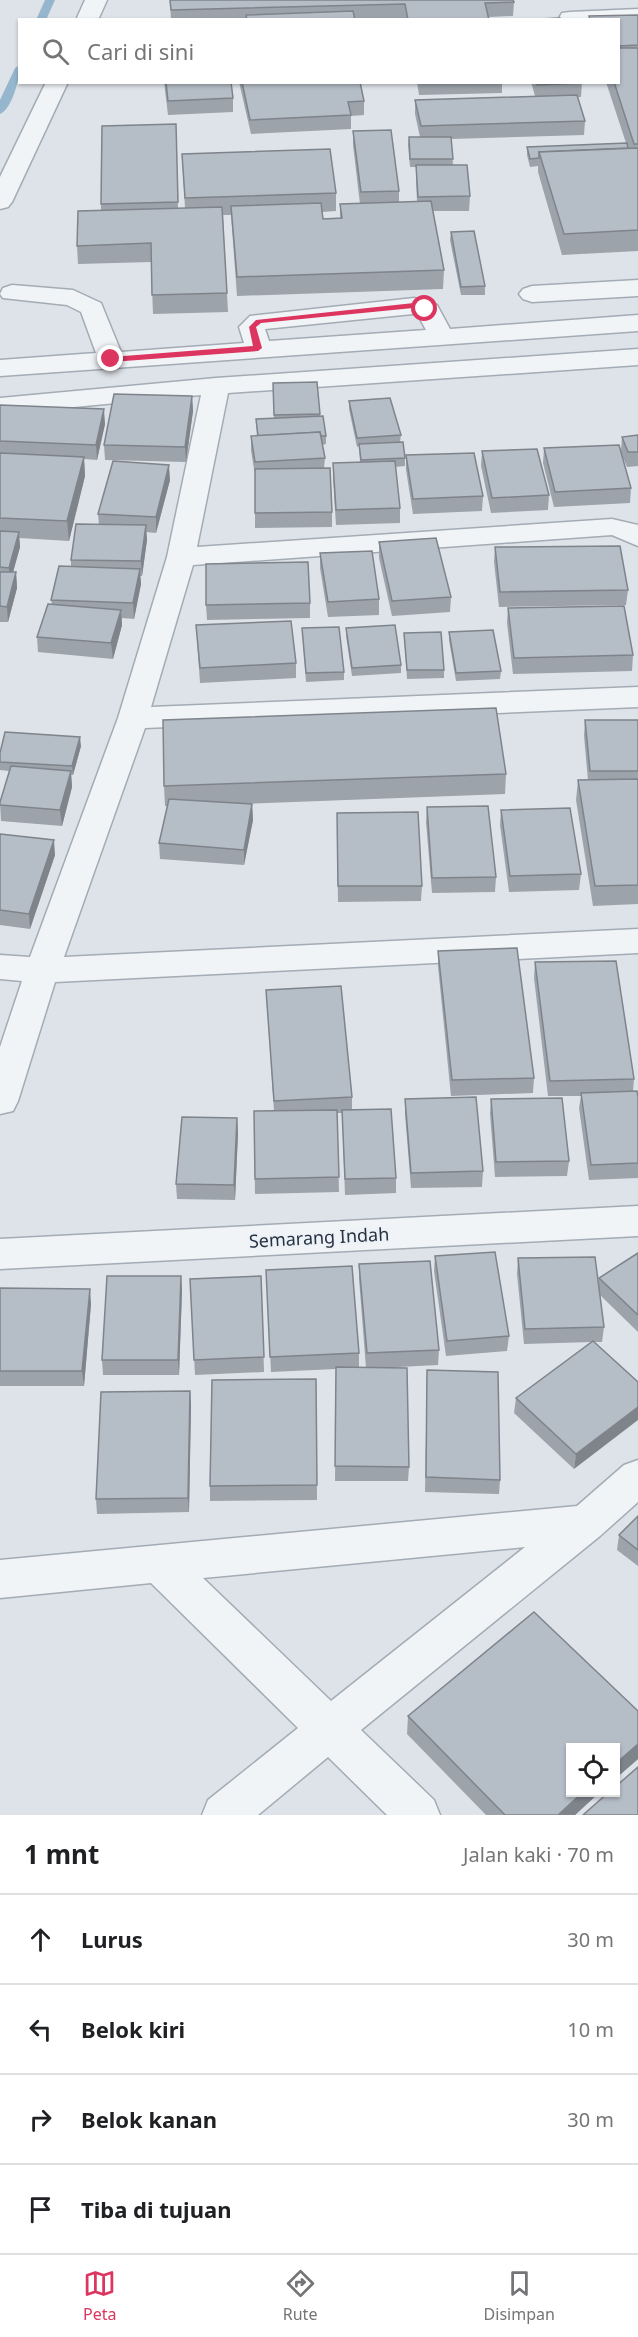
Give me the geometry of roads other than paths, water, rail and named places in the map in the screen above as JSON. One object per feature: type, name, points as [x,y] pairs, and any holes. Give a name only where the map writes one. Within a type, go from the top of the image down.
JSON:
[{"type":"street","points":[[88,18],[96,0]]},
{"type":"street","points":[[570,18],[638,15]]},
{"type":"street","points":[[0,202],[56,84]]},
{"type":"street","points":[[532,294],[638,288]]},
{"type":"street","points":[[12,293],[73,298],[92,308],[111,359]]},
{"type":"street","points":[[0,368],[638,323]]},
{"type":"street","points":[[0,406],[216,386],[638,357]]},
{"type":"street","points":[[0,1101],[42,970],[133,718],[181,557],[216,386]]},
{"type":"street","points":[[181,557],[612,527],[627,530],[638,537]]},
{"type":"street","points":[[133,718],[638,697]]},
{"type":"street","points":[[0,967],[42,970],[638,942]]},
{"type":"street","name":"Semarang Indah","points":[[0,1254],[637,1222]]},
{"type":"street","points":[[224,1815],[586,1522],[638,1477]]},
{"type":"street","points":[[0,1579],[586,1522]]},
{"type":"street","points":[[161,1565],[328,1730],[418,1815]]},
{"type":"waterway","points":[[42,18],[50,0]]},
{"type":"waterway","points":[[0,111],[18,72]]}]
